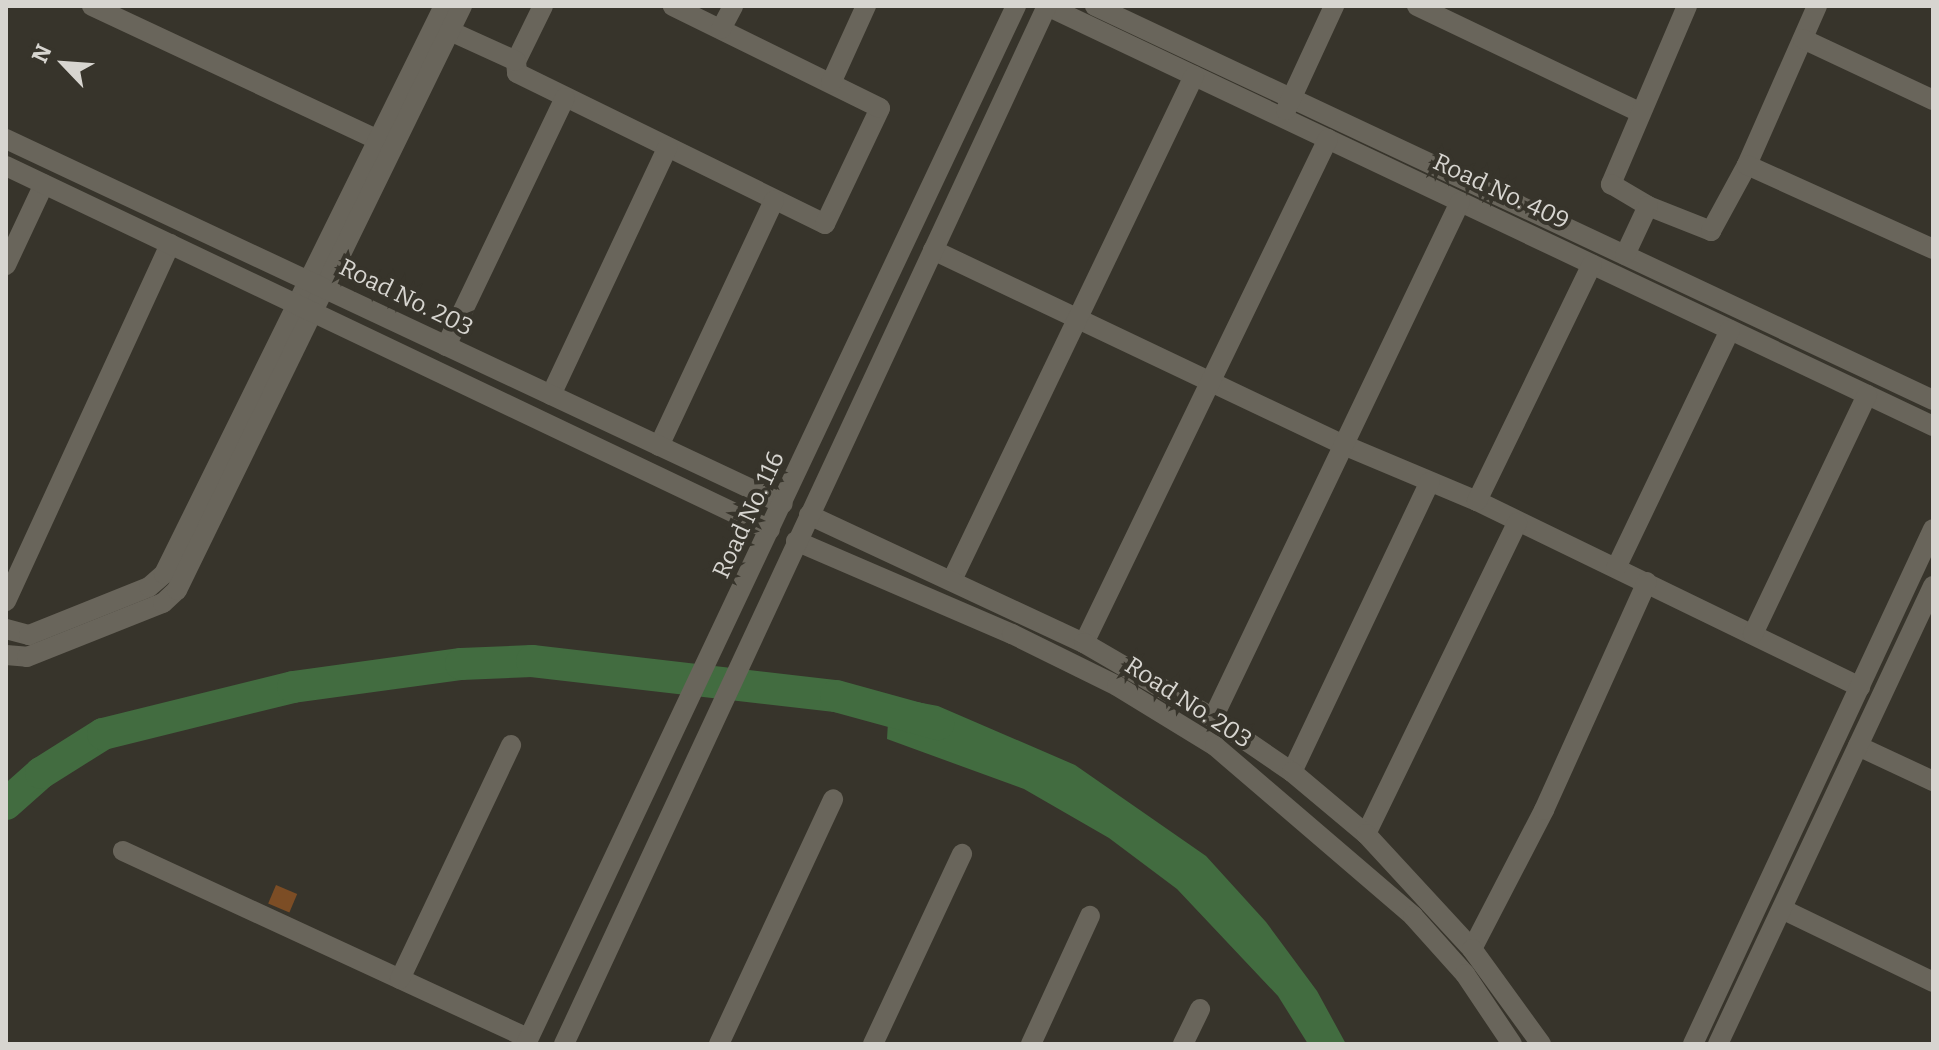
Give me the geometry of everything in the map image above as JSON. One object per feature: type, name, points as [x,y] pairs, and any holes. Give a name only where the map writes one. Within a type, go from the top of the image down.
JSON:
[{"type":"street","points":[[92,6],[380,141]]},
{"type":"street","points":[[318,285],[380,141],[447,6]]},
{"type":"street","points":[[6,629],[29,635],[157,582],[318,285],[450,31],[447,6]]},
{"type":"street","points":[[543,6],[516,61],[517,73],[820,224],[832,216],[881,112],[876,103],[673,6]]},
{"type":"street","points":[[721,29],[733,6]]},
{"type":"street","points":[[831,83],[866,6]]},
{"type":"street","name":"Road No. 116","points":[[527,1041],[672,740],[1016,6]]},
{"type":"street","points":[[564,1044],[1047,6]]},
{"type":"street","name":"Road No. 409","points":[[1047,6],[1933,426]]},
{"type":"street","name":"Road No. 409","points":[[1095,6],[1933,400]]},
{"type":"street","points":[[1282,117],[1334,6]]},
{"type":"street","points":[[1417,6],[1641,113]]},
{"type":"street","points":[[1687,6],[1611,184],[1648,206],[1711,231],[1747,165],[1817,6]]},
{"type":"street","points":[[450,31],[516,61]]},
{"type":"street","points":[[1803,39],[1933,100]]},
{"type":"street","points":[[953,578],[1076,315],[1194,76]]},
{"type":"street","points":[[446,346],[565,98]]},
{"type":"street","name":"Road No. 203","points":[[6,139],[783,504]]},
{"type":"street","points":[[1084,643],[1328,139]]},
{"type":"street","points":[[551,395],[667,148]]},
{"type":"street","points":[[1747,165],[1933,249]]},
{"type":"street","points":[[6,166],[770,530]]},
{"type":"street","points":[[6,265],[44,184]]},
{"type":"street","points":[[659,446],[774,201]]},
{"type":"street","points":[[1213,718],[1346,446],[1460,202]]},
{"type":"street","points":[[1625,255],[1648,206]]},
{"type":"street","points":[[6,601],[170,244]]},
{"type":"street","points":[[933,250],[1212,378],[1346,446],[1477,501],[1860,687]]},
{"type":"street","points":[[1477,501],[1592,264]]},
{"type":"street","points":[[6,655],[27,657],[170,599],[304,309]]},
{"type":"street","points":[[1616,568],[1730,330]]},
{"type":"street","points":[[1753,634],[1867,395]]},
{"type":"street","points":[[1292,772],[1430,482]]},
{"type":"street","points":[[809,515],[953,578],[1084,643],[1213,718],[1292,772],[1366,834],[1472,949],[1541,1044]]},
{"type":"street","points":[[1366,834],[1517,523]]},
{"type":"street","points":[[1693,1044],[1933,529]]},
{"type":"street","name":"Road No. 203","points":[[796,541],[1025,641],[1117,686],[1215,746],[1413,916],[1465,974],[1512,1044]]},
{"type":"street","points":[[1472,949],[1544,810],[1647,582]]},
{"type":"street","points":[[1718,1044],[1933,586]]},
{"type":"street","points":[[400,979],[511,745]]},
{"type":"street","points":[[1858,746],[1933,781]]},
{"type":"street","points":[[719,1044],[833,799]]},
{"type":"street","points":[[123,851],[527,1041]]},
{"type":"street","points":[[873,1044],[962,854]]},
{"type":"street","points":[[1782,909],[1933,982]]},
{"type":"street","points":[[1031,1044],[1090,916]]},
{"type":"street","points":[[1183,1044],[1200,1009]]},
{"type":"shaded area","points":[[906,700],[938,706],[1075,765],[1206,856],[1266,922],[1317,991],[1346,1044],[1308,1044],[1278,996],[1177,889],[1109,838],[1024,789],[887,739],[888,722]]},
{"type":"building","points":[[276,885],[297,894],[289,912],[268,903]]},
{"type":"waterway","points":[[6,804],[41,773],[103,734],[293,687],[461,664],[532,661],[836,696],[938,724]]}]
